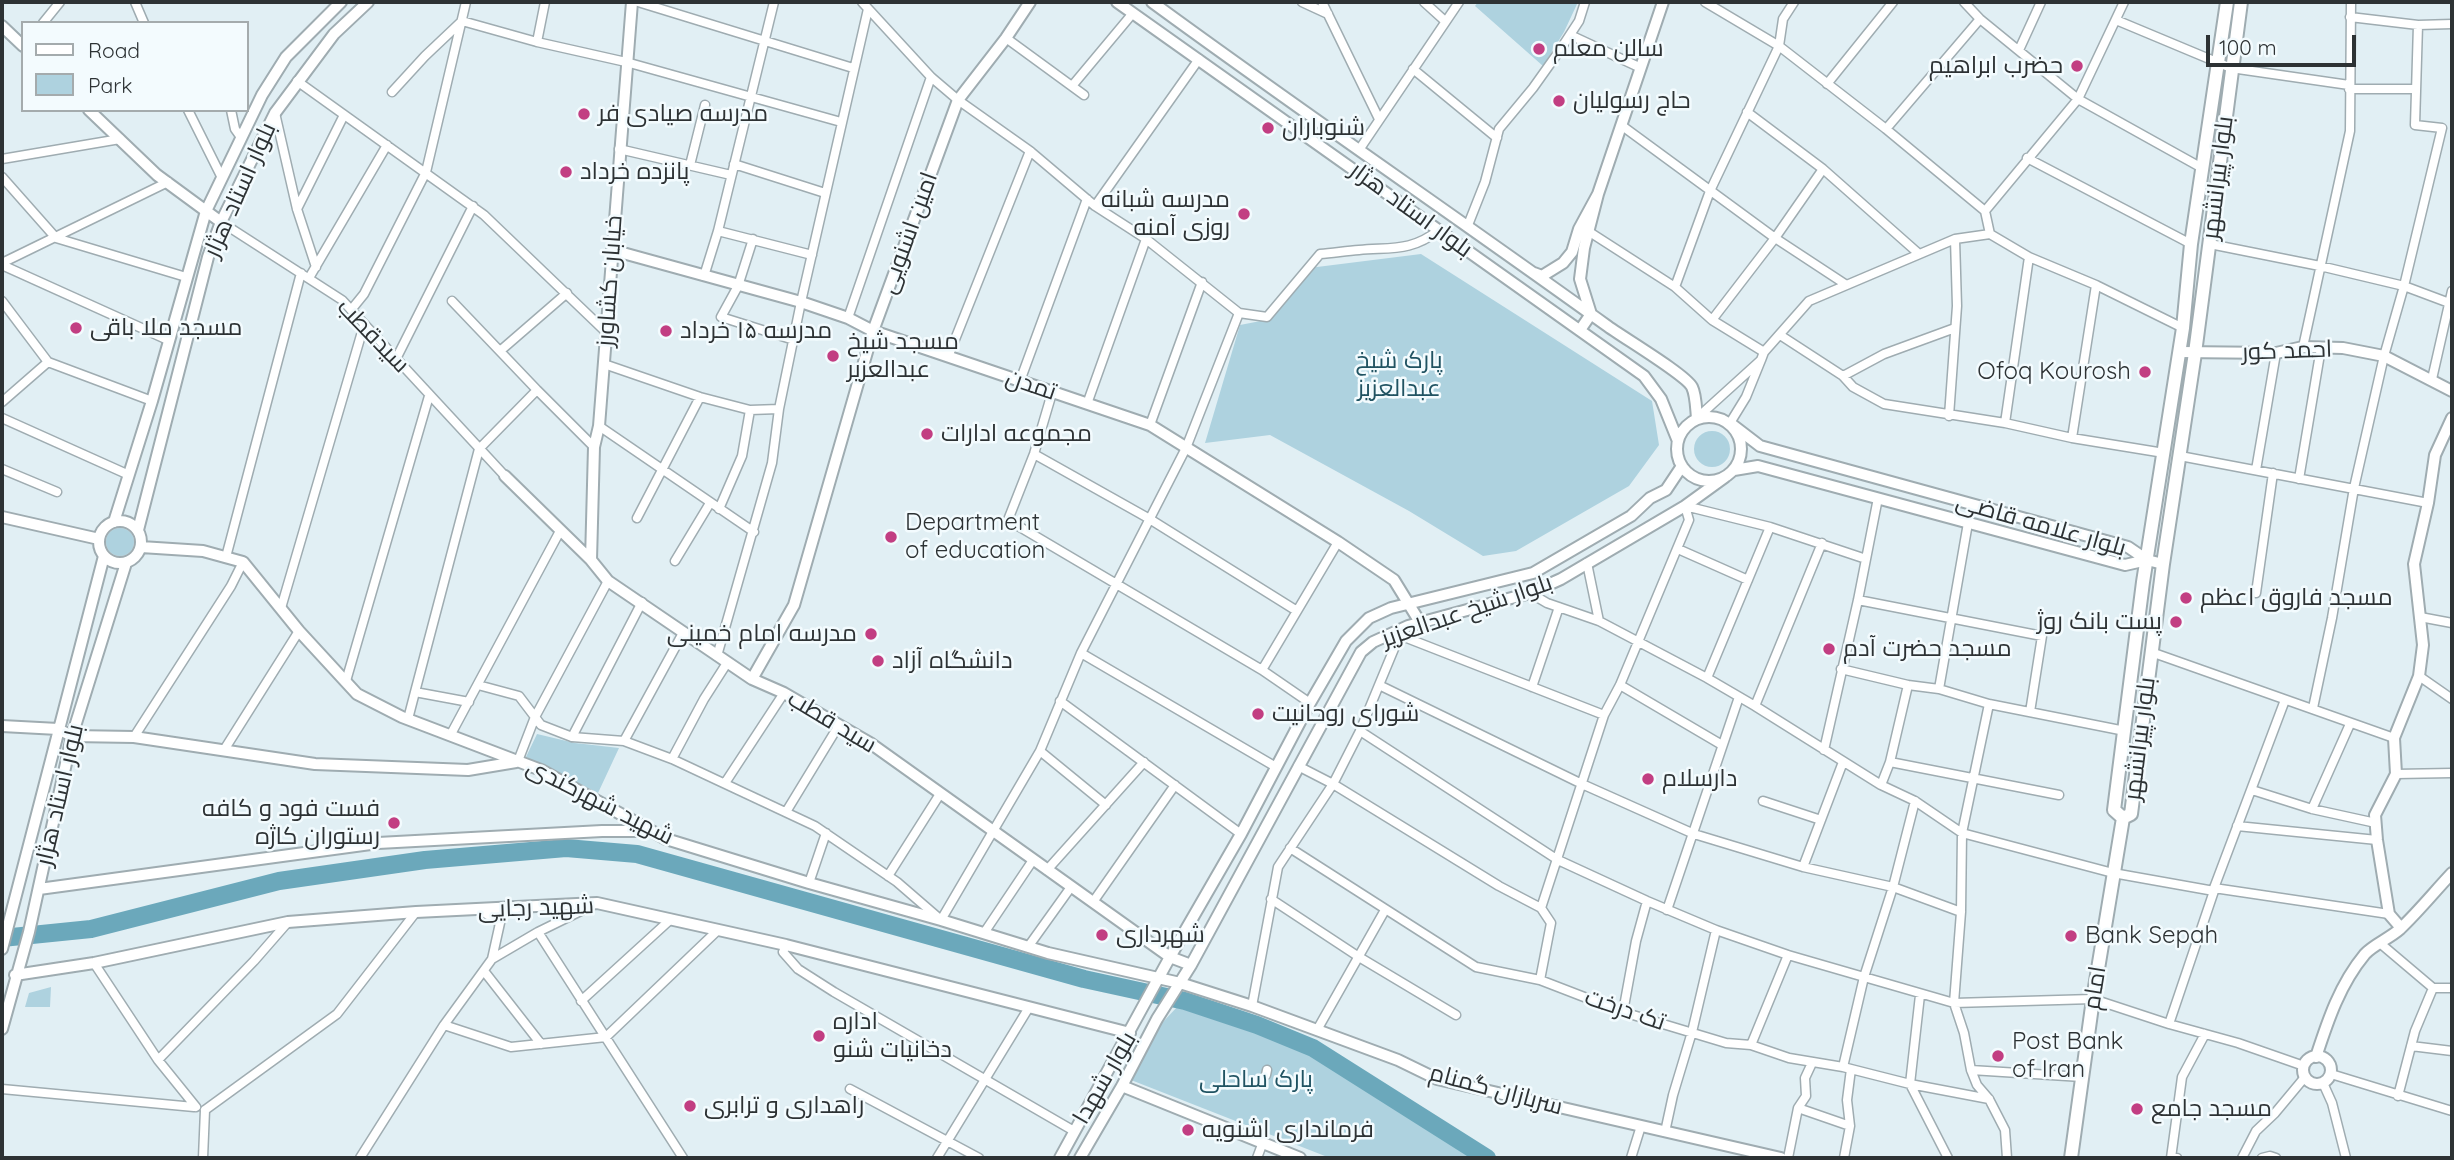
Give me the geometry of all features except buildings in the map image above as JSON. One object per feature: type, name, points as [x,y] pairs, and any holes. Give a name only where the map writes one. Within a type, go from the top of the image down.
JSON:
[{"type":"main road","name":"بلوار پیرانشهر","points":[[2227,2],[2225,66],[2210,244],[2163,565],[2131,814],[2123,818],[2114,810],[2147,560],[2180,352],[2191,244],[2202,168],[2225,66],[2241,2]]},
{"type":"main road","name":"امام","points":[[2071,1158],[2093,999],[2123,818]]},
{"type":"street","points":[[45,21],[60,2]]},
{"type":"street","points":[[135,2],[143,21]]},
{"type":"street","name":"بلوار استاد هژار","points":[[114,522],[152,401],[206,211],[240,136],[286,57],[341,2]]},
{"type":"street","name":"بلوار استاد هژار","points":[[138,530],[205,271],[221,222],[275,113],[334,34],[368,2]]},
{"type":"street","points":[[351,310],[364,294],[426,172],[466,2]]},
{"type":"street","points":[[537,42],[545,2]]},
{"type":"street","name":"خیابان کشاورز","points":[[591,560],[594,447],[599,426],[632,2]]},
{"type":"street","points":[[638,2],[853,68]]},
{"type":"street","points":[[704,276],[718,230],[774,2]]},
{"type":"street","name":"امین اشنویی","points":[[752,678],[794,605],[873,331],[958,100],[1030,2]]},
{"type":"street","name":"بلوار استاد هژار","points":[[1117,2],[1644,376],[1667,411],[1678,441]]},
{"type":"street","name":"بلوار استاد هژار","points":[[1152,2],[1678,374],[1692,386],[1697,418]]},
{"type":"street","points":[[1301,2],[1328,14]]},
{"type":"street","points":[[1321,2],[1379,119]]},
{"type":"street","points":[[1424,2],[1445,20]]},
{"type":"street","points":[[1359,150],[1459,2]]},
{"type":"street","points":[[1456,242],[1468,225],[1485,182],[1499,129],[1533,89],[1570,35],[1579,21],[1585,2]]},
{"type":"street","points":[[1580,330],[1591,314],[1580,279],[1588,231],[1663,2]]},
{"type":"street","points":[[1705,2],[1779,47],[1886,129],[1985,211],[1990,234]]},
{"type":"street","points":[[1675,288],[1710,191],[1779,47],[1783,19],[1794,2]]},
{"type":"street","points":[[1827,83],[1893,2]]},
{"type":"street","points":[[1964,2],[1980,19],[2078,99],[2202,168]]},
{"type":"street","points":[[2019,50],[2041,2]]},
{"type":"street","points":[[1985,211],[2078,99],[2124,2]]},
{"type":"street","points":[[2303,347],[2350,131],[2351,2]]},
{"type":"street","points":[[672,759],[722,659],[772,463],[779,409],[865,5]]},
{"type":"street","points":[[865,5],[931,77],[958,100],[1030,152],[1091,202],[1146,239],[1239,313],[1267,317],[1320,254],[1397,249],[1429,238],[1439,230]]},
{"type":"street","points":[[1072,86],[1133,13]]},
{"type":"street","points":[[2350,17],[2418,25],[2452,24]]},
{"type":"street","points":[[1886,129],[1980,19]]},
{"type":"street","points":[[2116,19],[2225,66],[2349,87],[2416,89]]},
{"type":"street","points":[[462,21],[537,42],[626,62],[841,122]]},
{"type":"street","points":[[391,92],[462,21]]},
{"type":"street","points":[[2314,708],[2354,488],[2384,356],[2404,286],[2442,128],[2415,125],[2418,25]]},
{"type":"street","points":[[4,32],[21,45]]},
{"type":"street","points":[[1570,35],[1641,68]]},
{"type":"street","points":[[1006,38],[1084,95]]},
{"type":"street","points":[[1020,381],[1091,202],[1199,59]]},
{"type":"street","points":[[1413,69],[1497,138]]},
{"type":"street","points":[[848,318],[931,77]]},
{"type":"street","points":[[298,81],[473,206],[606,332]]},
{"type":"street","points":[[690,165],[705,105]]},
{"type":"street","points":[[91,112],[168,182],[221,222]]},
{"type":"street","points":[[189,112],[222,178]]},
{"type":"street","points":[[231,112],[235,129],[240,136]]},
{"type":"street","points":[[1747,112],[1823,169],[1918,253]]},
{"type":"street","points":[[275,113],[297,209],[316,267]]},
{"type":"street","points":[[297,209],[344,115]]},
{"type":"street","points":[[1621,125],[1775,238],[1845,284]]},
{"type":"street","points":[[2,159],[120,139]]},
{"type":"street","points":[[309,278],[387,145]]},
{"type":"street","points":[[619,149],[731,175]]},
{"type":"street","points":[[948,357],[1030,152]]},
{"type":"street","points":[[2026,159],[2191,244]]},
{"type":"street","points":[[734,164],[825,192]]},
{"type":"street","points":[[1712,320],[1775,238],[1823,169]]},
{"type":"street","points":[[2,177],[56,238],[186,277]]},
{"type":"street","points":[[2,264],[168,182]]},
{"type":"street","points":[[1549,308],[1547,295],[1552,270],[1563,263],[1572,252],[1580,229],[1598,194]]},
{"type":"street","points":[[396,359],[473,206]]},
{"type":"street","name":"سیدقطب","points":[[221,222],[342,300],[505,476]]},
{"type":"street","points":[[718,230],[812,256]]},
{"type":"street","points":[[1588,231],[1675,288],[1712,320],[1763,356]]},
{"type":"street","points":[[1697,418],[1715,416],[1730,424],[1741,441],[1740,462],[1729,474],[1706,481],[1688,474],[1682,466],[1677,450],[1685,427],[1763,356],[1810,301],[1955,239],[1990,234],[2029,257],[2096,285],[2183,328]]},
{"type":"street","points":[[753,239],[738,286],[721,317],[794,340]]},
{"type":"street","points":[[1087,404],[1146,239]]},
{"type":"street","points":[[1949,416],[1957,306],[1955,239]]},
{"type":"street","points":[[2210,244],[2404,286],[2451,303]]},
{"type":"street","name":"تمدن","points":[[612,250],[801,302],[848,318],[873,331],[1150,425],[1394,580],[1421,624]]},
{"type":"street","points":[[2005,423],[2029,257]]},
{"type":"street","points":[[1534,273],[1542,276],[1563,263]]},
{"type":"street","points":[[2,264],[168,340]]},
{"type":"street","points":[[226,557],[301,273]]},
{"type":"street","points":[[1150,425],[1202,282]]},
{"type":"street","points":[[2072,438],[2096,285]]},
{"type":"street","points":[[2432,379],[2452,291]]},
{"type":"street","points":[[499,351],[567,293]]},
{"type":"street","points":[[2,301],[48,362],[152,401]]},
{"type":"street","points":[[452,301],[594,447]]},
{"type":"street","points":[[478,685],[519,696],[541,725],[572,737],[624,740],[672,759],[786,812],[826,833],[888,876],[941,920],[1040,751],[1081,653],[1186,448],[1239,313]]},
{"type":"street","points":[[281,608],[364,325]]},
{"type":"street","points":[[1843,376],[1885,354],[1955,328]]},
{"type":"street","points":[[1780,335],[1843,376],[1853,387],[1884,404],[2005,423],[2072,438],[2164,453]]},
{"type":"street","name":"احمد کور","points":[[2180,352],[2276,353],[2303,347],[2343,348],[2384,356],[2452,391]]},
{"type":"street","points":[[2299,480],[2321,348]]},
{"type":"street","points":[[2256,470],[2276,353]]},
{"type":"street","points":[[1730,424],[1746,397],[1763,356]]},
{"type":"street","points":[[2,402],[48,362]]},
{"type":"street","points":[[604,364],[701,397],[750,410],[779,409]]},
{"type":"street","points":[[408,719],[479,449],[537,390]]},
{"type":"street","points":[[1052,393],[1034,454],[1009,520],[1262,670],[1310,703]]},
{"type":"street","points":[[346,681],[429,396]]},
{"type":"street","points":[[637,518],[701,397]]},
{"type":"street","points":[[719,509],[742,456],[750,410]]},
{"type":"street","points":[[2,418],[129,475]]},
{"type":"street","points":[[2401,928],[2389,914],[2375,815],[2396,774],[2394,738],[2419,676],[2423,645],[2414,564],[2428,503],[2435,455],[2452,418]]},
{"type":"street","name":"بلوار علامه قاضی","points":[[1730,424],[1760,446],[2128,547],[2147,560]]},
{"type":"street","points":[[599,426],[754,532]]},
{"type":"street","points":[[1034,454],[1148,518],[1297,611]]},
{"type":"street","points":[[2180,456],[2428,503]]},
{"type":"street","name":"بلوار شیخ عبدالعزیز","points":[[1157,983],[1346,641],[1369,618],[1408,603],[1533,573],[1631,516],[1650,498],[1665,490],[1682,466]]},
{"type":"street","name":"بلوار علامه قاضی","points":[[1729,474],[1758,466],[2124,565],[2147,560]]},
{"type":"street","points":[[2,468],[57,492]]},
{"type":"street","points":[[2256,593],[2273,473]]},
{"type":"street","name":"بلوار شیخ عبدالعزیز","points":[[1176,988],[1361,652],[1373,642],[1421,624],[1530,593],[1561,579],[1685,506],[1729,474]]},
{"type":"street","name":"سید قطب","points":[[505,476],[591,560],[608,581],[752,678],[785,693],[870,743],[991,832],[1170,957],[1191,965]]},
{"type":"street","points":[[1824,750],[1878,498]]},
{"type":"street","points":[[675,561],[710,503]]},
{"type":"street","points":[[1541,908],[1604,715],[1689,520],[1685,506],[1770,527],[1866,559]]},
{"type":"street","points":[[2,517],[99,539]]},
{"type":"street","points":[[114,522],[127,522],[138,530],[141,547],[136,557],[126,563],[114,563],[104,556],[99,539],[104,528],[114,522]]},
{"type":"street","points":[[1939,689],[1968,523]]},
{"type":"street","points":[[1707,678],[1770,527]]},
{"type":"street","points":[[451,734],[560,531]]},
{"type":"street","points":[[1262,670],[1338,542]]},
{"type":"street","points":[[1755,706],[1822,543]]},
{"type":"street","points":[[134,737],[231,586],[243,562],[203,551],[141,547]]},
{"type":"street","points":[[1678,549],[1748,580]]},
{"type":"street","name":"بلوار استاد هژار","points":[[2,949],[104,556]]},
{"type":"street","points":[[2147,560],[2163,565]]},
{"type":"street","name":"شهید شهرکندی","points":[[243,562],[299,631],[357,694],[408,719],[541,770],[648,831],[808,883],[1176,988]]},
{"type":"street","name":"بلوار استاد هژار","points":[[2,1029],[29,932],[72,736],[126,563]]},
{"type":"street","points":[[1587,563],[1599,621]]},
{"type":"street","points":[[2,726],[58,729],[72,736],[134,737],[315,764],[468,770],[518,761],[535,717],[608,581]]},
{"type":"street","points":[[1530,593],[1599,621],[1707,678],[1962,833],[2113,873],[2389,914]]},
{"type":"street","points":[[1858,600],[2042,636],[2030,712]]},
{"type":"street","points":[[572,737],[642,602]]},
{"type":"street","points":[[1532,687],[1559,607]]},
{"type":"street","points":[[2420,617],[2452,623]]},
{"type":"street","points":[[224,750],[299,631]]},
{"type":"street","points":[[1252,1006],[1278,867],[1333,784],[1360,731],[1401,632],[1604,715]]},
{"type":"street","points":[[624,740],[683,633]]},
{"type":"street","points":[[2151,652],[2394,738]]},
{"type":"street","points":[[1081,653],[1276,768]]},
{"type":"street","points":[[1841,669],[1908,685],[1939,689],[1989,704],[2125,731]]},
{"type":"street","points":[[2419,676],[2452,699]]},
{"type":"street","points":[[1379,685],[1582,784],[1694,834],[1803,867],[1893,887],[1961,912]]},
{"type":"street","points":[[1619,685],[1722,745]]},
{"type":"street","points":[[1881,785],[1890,762],[1908,685]]},
{"type":"street","points":[[415,692],[468,702]]},
{"type":"street","points":[[725,783],[785,693]]},
{"type":"street","points":[[1667,910],[1739,697]]},
{"type":"street","points":[[2169,1024],[2214,890],[2285,700]]},
{"type":"street","points":[[1060,701],[1241,834]]},
{"type":"street","points":[[1989,704],[1962,833],[1961,912],[1954,1003],[1977,1085],[1989,1099],[2005,1130],[2007,1158]]},
{"type":"street","points":[[2312,809],[2350,724]]},
{"type":"street","points":[[786,812],[839,725]]},
{"type":"street","points":[[1360,731],[1558,860],[1716,930],[1788,955],[1954,1003],[2093,999],[2238,1043],[2304,1071],[2314,1084],[2323,1083],[2331,1074]]},
{"type":"street","points":[[1040,751],[1106,805]]},
{"type":"street","points":[[1047,870],[1144,762]]},
{"type":"street","points":[[1803,867],[1843,762]]},
{"type":"street","points":[[1890,762],[2059,795]]},
{"type":"street","points":[[1298,766],[1333,784],[1499,886],[1541,908],[1551,923],[1540,980]]},
{"type":"street","points":[[2396,774],[2452,773]]},
{"type":"street","points":[[1093,902],[1175,785]]},
{"type":"street","points":[[2252,790],[2312,809],[2376,823]]},
{"type":"street","points":[[888,876],[940,794]]},
{"type":"street","points":[[1763,801],[1821,820]]},
{"type":"street","points":[[1844,1158],[1850,1126],[1847,1068],[1864,977],[1893,887],[1915,802]]},
{"type":"street","points":[[2237,826],[2377,839]]},
{"type":"street","points":[[38,889],[378,843],[648,831]]},
{"type":"street","points":[[808,883],[826,833]]},
{"type":"street","name":"تک درخت","points":[[1290,848],[1476,967],[1540,980],[1623,1012],[1726,1043],[1751,1045],[1789,1058],[1989,1099]]},
{"type":"street","points":[[984,933],[1033,860]]},
{"type":"street","points":[[2316,1057],[2333,1006],[2350,975],[2368,951],[2401,928],[2452,873]]},
{"type":"street","points":[[1028,947],[1071,887]]},
{"type":"street","points":[[1271,899],[1359,957],[1456,1015]]},
{"type":"street","points":[[1623,1012],[1647,901]]},
{"type":"street","points":[[492,959],[538,932],[597,903]]},
{"type":"street","name":"شهید رجایی","points":[[15,975],[94,963],[288,922],[416,912],[597,903],[786,945],[1130,1033]]},
{"type":"street","points":[[360,1158],[444,1025],[492,959],[500,923],[480,910]]},
{"type":"street","points":[[1317,1030],[1385,910]]},
{"type":"street","points":[[205,1110],[337,1014],[416,912]]},
{"type":"street","points":[[580,1001],[671,919]]},
{"type":"street","points":[[158,1059],[254,961],[288,922]]},
{"type":"street","points":[[444,1025],[511,1046],[606,1037],[718,930]]},
{"type":"street","points":[[1665,1132],[1716,930]]},
{"type":"street","points":[[538,932],[683,1158]]},
{"type":"street","points":[[2381,944],[2433,988],[2452,988]]},
{"type":"street","points":[[786,945],[783,952],[798,969],[1074,1131]]},
{"type":"street","points":[[1751,1045],[1788,955]]},
{"type":"street","points":[[94,963],[158,1059],[194,1107]]},
{"type":"street","points":[[484,971],[541,1044]]},
{"type":"street","name":"بلوار شهدا","points":[[1060,1158],[1157,983]]},
{"type":"street","name":"سربازان گمنام","points":[[1176,988],[1252,1006],[1398,1060],[1437,1079],[1781,1158]]},
{"type":"street","name":"بلوار شهدا","points":[[1080,1158],[1176,988]]},
{"type":"street","points":[[2398,1096],[2414,1031],[2433,988]]},
{"type":"street","points":[[1920,995],[1910,1084],[1948,1158]]},
{"type":"street","points":[[937,1158],[1028,1009]]},
{"type":"street","points":[[2173,1158],[2182,1077],[2204,1034]]},
{"type":"street","points":[[2411,1046],[2452,1051]]},
{"type":"street","points":[[2242,1158],[2256,1131],[2276,1113],[2309,1059],[2316,1057],[2328,1062],[2331,1074]]},
{"type":"street","points":[[1788,1158],[1798,1108],[1805,1096],[1805,1078],[1812,1063]]},
{"type":"street","points":[[1971,1070],[2082,1077]]},
{"type":"street","points":[[2331,1074],[2452,1111]]},
{"type":"street","points":[[2323,1083],[2332,1102],[2346,1158]]},
{"type":"street","points":[[1122,1086],[1300,1158]]},
{"type":"street","points":[[2,1089],[205,1110]]},
{"type":"street","points":[[850,1089],[979,1158]]},
{"type":"street","points":[[1798,1108],[1850,1126]]},
{"type":"street","points":[[203,1158],[205,1110]]},
{"type":"street","points":[[1631,1158],[1641,1126]]},
{"type":"street","points":[[1257,1158],[1263,1142]]},
{"type":"street","points":[[2262,1158],[2276,1158]]},
{"type":"green space","name":"سالن معلم","points":[[1478,2],[1578,2],[1564,32],[1543,66],[1475,6]]},
{"type":"green space","name":"پارک شیخ عبدالعزیز","points":[[1421,254],[1652,401],[1659,445],[1629,486],[1516,551],[1483,556],[1409,511],[1270,435],[1205,443],[1240,325],[1271,319],[1309,268]]},
{"type":"green space","points":[[1712,431],[1725,436],[1730,449],[1725,462],[1712,467],[1699,462],[1694,449],[1699,436]]},
{"type":"green space","points":[[120,528],[130,532],[134,542],[130,552],[120,556],[110,552],[106,542],[110,532]]},
{"type":"green space","points":[[537,734],[575,743],[619,748],[598,793],[526,757]]},
{"type":"green space","points":[[51,987],[50,1007],[25,1007],[29,993]]},
{"type":"green space","name":"پارک ساحلی","points":[[1178,1006],[1277,1039],[1321,1060],[1477,1158],[1330,1158],[1131,1080],[1162,1023]]},
{"type":"waterway","points":[[2,938],[91,929],[279,881],[425,860],[566,848],[637,854],[1084,979],[1185,1001],[1257,1025],[1313,1048],[1487,1158]]},
{"type":"place","name":"سالن معلم","points":[[1539,49]]},
{"type":"place","name":"حضرب ابراهیم","points":[[2077,66]]},
{"type":"place","name":"حاج رسولیان","points":[[1559,101]]},
{"type":"place","name":"مدرسه صیادی فر","points":[[584,114]]},
{"type":"place","name":"شنوباران","points":[[1268,128]]},
{"type":"place","name":"پانزده خرداد","points":[[566,172]]},
{"type":"place","name":"مدرسه شبانه روزی آمنه","points":[[1244,214]]},
{"type":"place","name":"مسجد ملا باقی","points":[[76,328]]},
{"type":"place","name":"مدرسه ۱۵ خرداد","points":[[666,331]]},
{"type":"place","name":"مسجد شیخ عبدالعزیر","points":[[833,356]]},
{"type":"place","name":"Ofoq Kourosh","points":[[2145,372]]},
{"type":"place","name":"مجموعه ادارات","points":[[927,434]]},
{"type":"place","name":"Department of education","points":[[891,537]]},
{"type":"place","name":"مسجد فاروق اعظم","points":[[2186,598]]},
{"type":"place","name":"پست بانک روژ","points":[[2176,622]]},
{"type":"place","name":"مدرسه امام خمینی","points":[[871,634]]},
{"type":"place","name":"مسجد حضرت آدم","points":[[1829,649]]},
{"type":"place","name":"دانشگاه آزاد","points":[[878,661]]},
{"type":"place","name":"شورای روحانیت","points":[[1258,714]]},
{"type":"place","name":"دارسلام","points":[[1648,779]]},
{"type":"place","name":"فست فود و کافه رستوران کاژه","points":[[394,823]]},
{"type":"place","name":"شهرداری","points":[[1102,935]]},
{"type":"place","name":"Bank Sepah","points":[[2071,936]]},
{"type":"place","name":"اداره دخانیات شنو","points":[[819,1036]]},
{"type":"place","name":"Post Bank of Iran","points":[[1998,1056]]},
{"type":"place","name":"راهداری و ترابری","points":[[690,1106]]},
{"type":"place","name":"مسجد جامع","points":[[2137,1109]]},
{"type":"place","name":"فرمانداری اشنویه","points":[[1188,1130]]}]
